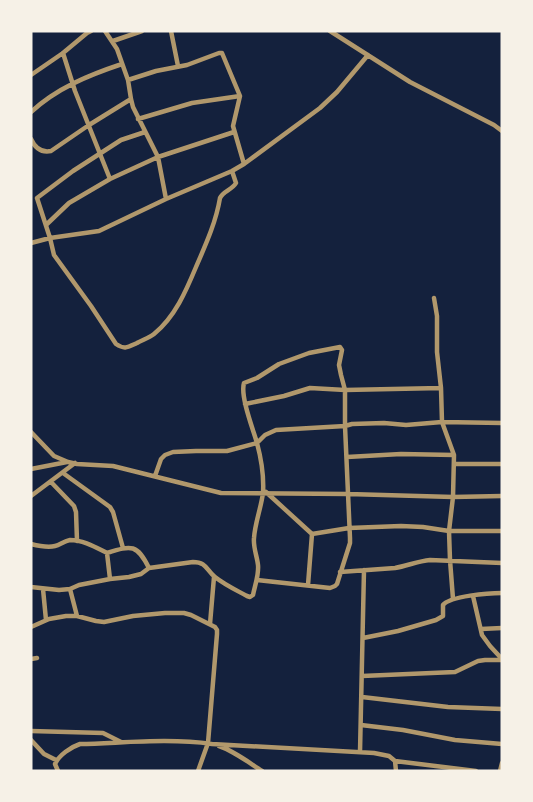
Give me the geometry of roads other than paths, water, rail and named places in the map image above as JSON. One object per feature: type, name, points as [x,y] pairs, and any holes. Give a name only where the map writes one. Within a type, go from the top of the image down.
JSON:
[{"type":"street","points":[[81,31],[89,32]]},
{"type":"street","points":[[105,31],[113,41],[122,64],[128,80],[130,99],[138,119],[158,157],[166,200]]},
{"type":"street","points":[[113,41],[142,31]]},
{"type":"street","points":[[171,31],[178,66]]},
{"type":"street","points":[[330,31],[410,82],[494,125],[502,131]]},
{"type":"street","points":[[31,75],[64,53],[89,32]]},
{"type":"street","points":[[64,53],[72,83],[110,180]]},
{"type":"street","points":[[128,80],[156,71],[194,63],[222,53],[240,96],[233,126],[244,164]]},
{"type":"street","points":[[31,243],[99,230],[232,171],[320,108],[337,92],[368,55]]},
{"type":"street","points":[[31,112],[72,83],[94,73],[122,64]]},
{"type":"street","points":[[138,119],[192,103],[240,96]]},
{"type":"street","points":[[31,139],[38,150],[51,151],[130,99]]},
{"type":"street","points":[[145,132],[121,140],[73,170],[36,198],[54,255],[116,344],[122,348],[150,337],[155,333],[182,300],[216,220],[221,195],[234,187],[236,183],[232,171]]},
{"type":"street","points":[[46,225],[69,203],[110,180],[158,157],[234,132]]},
{"type":"street","points":[[434,298],[437,316],[437,352],[442,422],[454,455],[455,464],[450,531],[453,599]]},
{"type":"street","points":[[31,587],[59,590],[70,589],[141,574],[149,568],[200,562],[205,565],[214,577],[247,596],[253,595],[258,566],[254,540],[264,492],[257,443],[245,404],[244,383],[257,378],[279,364],[309,352],[340,347],[342,350],[340,370],[345,390],[350,543],[337,584],[330,588],[257,580]]},
{"type":"street","points":[[245,404],[284,396],[310,388],[345,390],[441,388]]},
{"type":"street","points":[[155,476],[162,459],[166,455],[174,452],[226,451],[257,443],[265,435],[276,430],[384,423],[399,425],[442,422],[502,423]]},
{"type":"street","points":[[31,432],[54,456],[68,462],[113,466],[221,493],[264,492],[454,497],[502,496]]},
{"type":"street","points":[[346,457],[401,454],[454,455]]},
{"type":"street","points":[[31,469],[68,462]]},
{"type":"street","points":[[31,497],[75,463]]},
{"type":"street","points":[[455,464],[502,464]]},
{"type":"street","points":[[63,473],[110,507],[123,548]]},
{"type":"street","points":[[52,482],[74,506],[77,541]]},
{"type":"street","points":[[264,492],[312,534]]},
{"type":"street","points":[[312,534],[349,528],[410,526],[450,531],[502,531]]},
{"type":"street","points":[[308,585],[312,534]]},
{"type":"street","points":[[31,544],[53,547],[65,541],[77,541],[107,552],[129,547],[142,555],[149,568]]},
{"type":"street","points":[[107,552],[110,580]]},
{"type":"street","points":[[340,572],[404,567],[422,561],[450,560],[502,563]]},
{"type":"street","points":[[360,752],[364,570]]},
{"type":"street","points":[[210,624],[214,577]]},
{"type":"street","points":[[43,589],[46,620]]},
{"type":"street","points":[[70,589],[77,616]]},
{"type":"street","points":[[363,638],[398,631],[436,620],[443,616],[442,604],[453,599],[488,593],[502,593]]},
{"type":"street","points":[[473,596],[484,638],[502,660]]},
{"type":"street","points":[[31,627],[58,617],[77,616],[104,622],[145,615],[184,613],[215,627],[217,634],[210,744],[198,771]]},
{"type":"street","points":[[481,629],[502,628]]},
{"type":"street","points":[[31,659],[37,658]]},
{"type":"street","points":[[362,676],[455,672],[478,661],[502,660]]},
{"type":"street","points":[[362,697],[448,707],[502,709]]},
{"type":"street","points":[[361,725],[403,730],[455,740],[502,744]]},
{"type":"street","points":[[31,731],[103,733],[123,743]]},
{"type":"street","points":[[31,740],[40,750],[56,760]]},
{"type":"street","points":[[58,771],[55,764],[56,760],[69,749],[80,744],[180,741],[383,754],[395,761],[476,771]]},
{"type":"street","points":[[210,744],[226,749],[262,771]]},
{"type":"street","points":[[395,761],[396,771]]},
{"type":"street","points":[[500,771],[502,763]]}]
